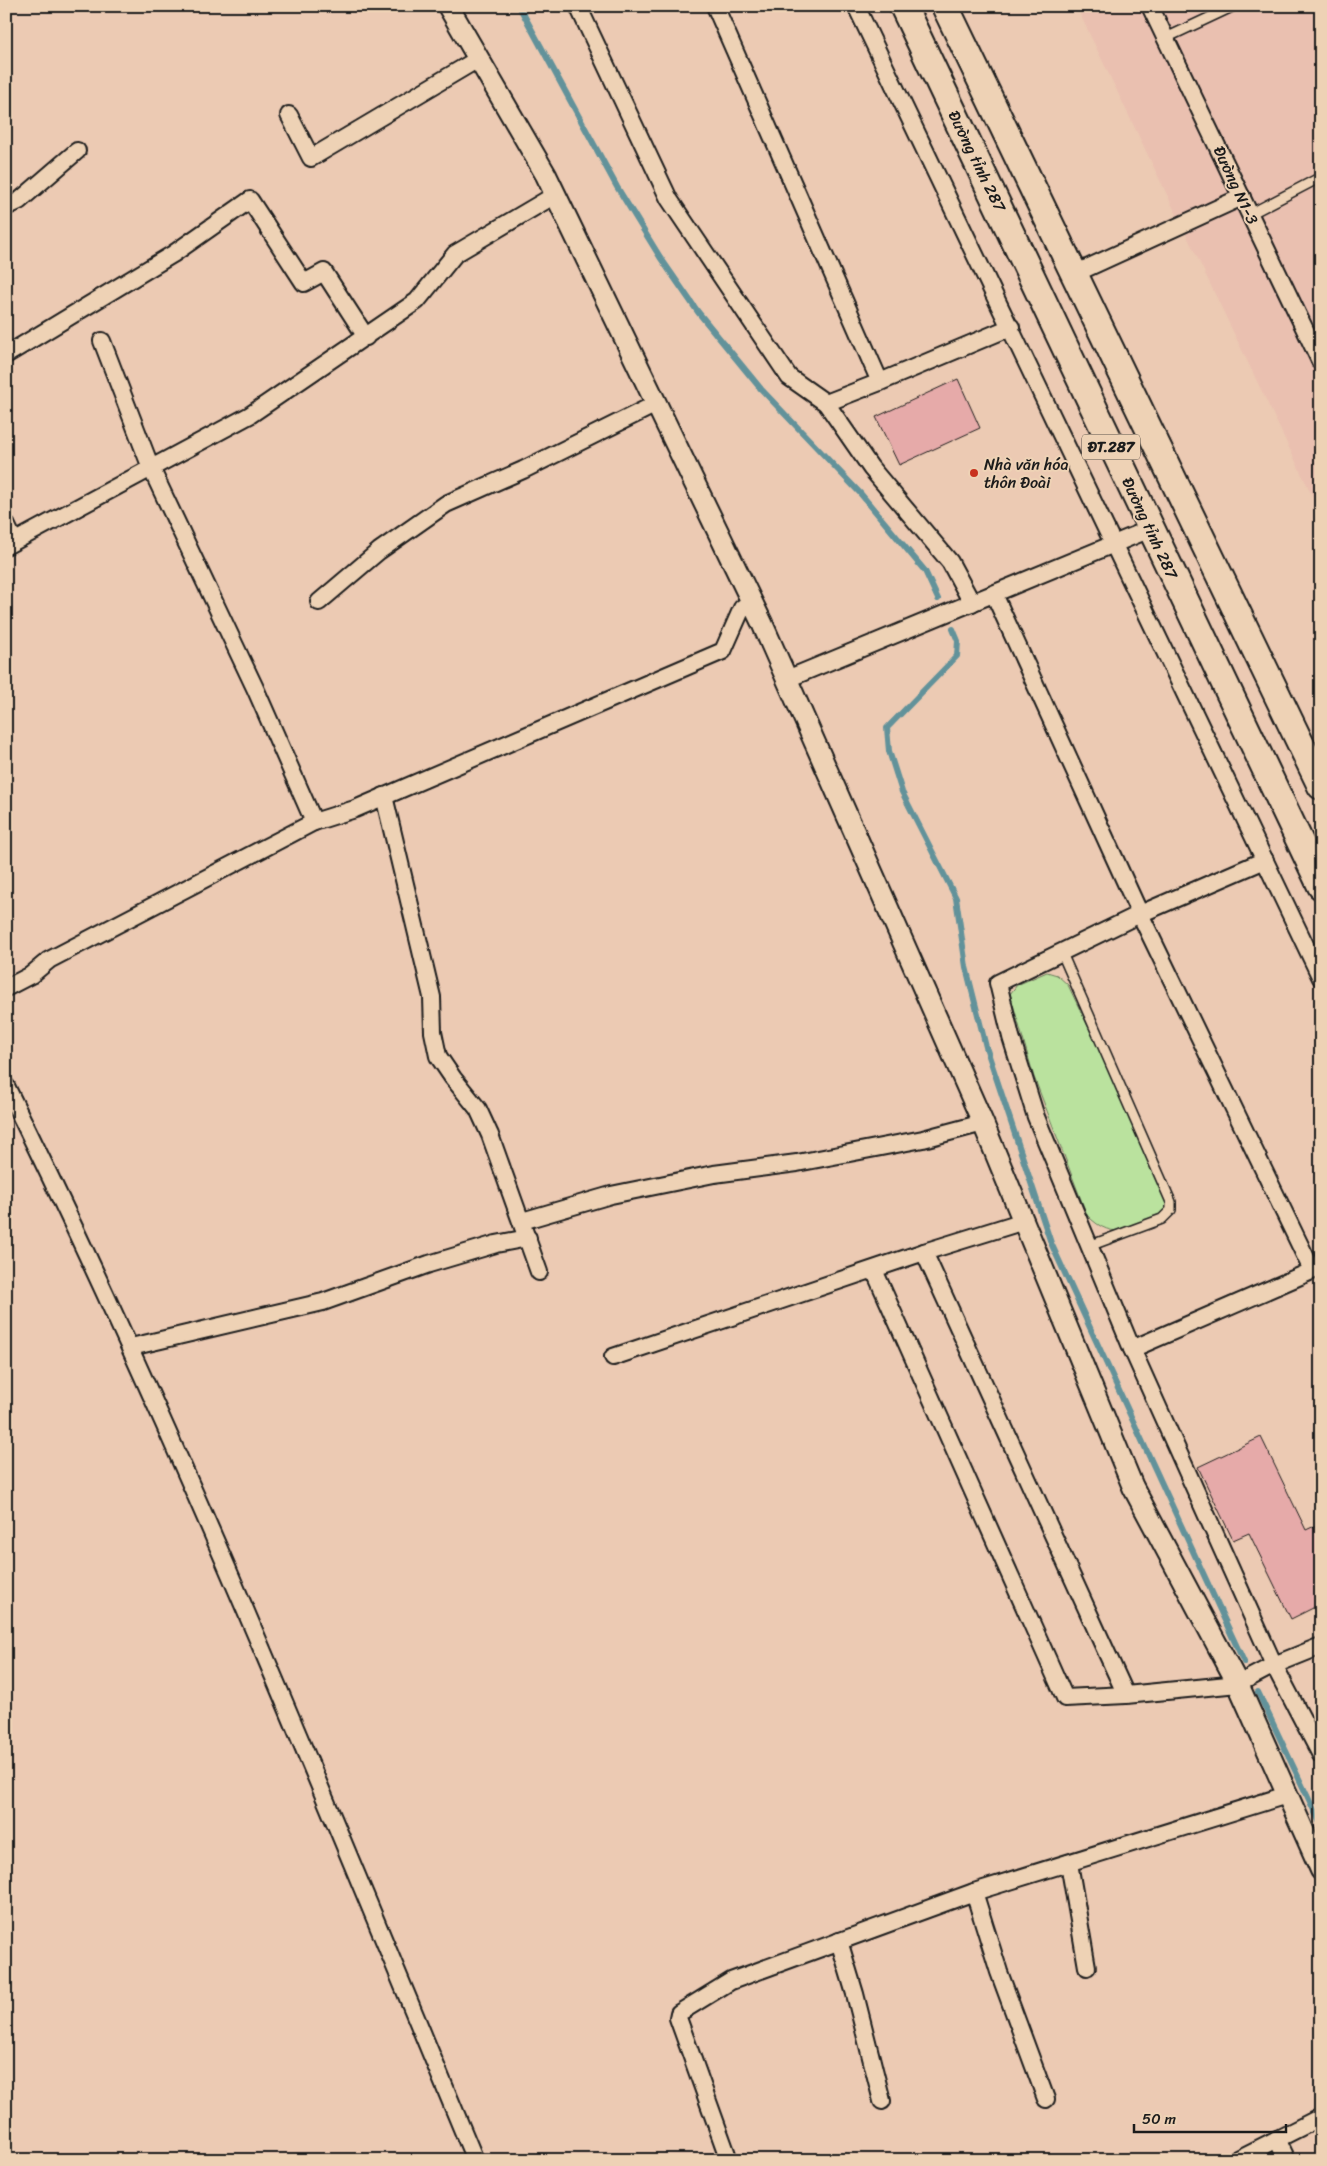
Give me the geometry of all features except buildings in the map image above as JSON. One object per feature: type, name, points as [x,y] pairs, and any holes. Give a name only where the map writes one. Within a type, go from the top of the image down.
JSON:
[{"type":"main road","name":"Đường tỉnh 287","points":[[903,6],[1321,886]]},
{"type":"main road","name":"ĐT.287","points":[[945,6],[1321,786]]},
{"type":"street","points":[[448,6],[555,195],[751,602],[787,679],[983,1123],[1133,1487],[1238,1684],[1321,1870]]},
{"type":"street","points":[[578,6],[669,199],[789,376],[826,403],[871,468],[950,562],[972,602]]},
{"type":"street","points":[[584,6],[592,6]]},
{"type":"street","points":[[715,6],[880,382]]},
{"type":"street","points":[[856,6],[1321,978]]},
{"type":"street","name":"Đường N1-3","points":[[1150,6],[1321,363]]},
{"type":"street","points":[[289,115],[311,158],[478,59]]},
{"type":"street","points":[[6,207],[19,202],[77,151]]},
{"type":"street","points":[[6,524],[10,543],[250,415],[417,301],[456,254],[555,195]]},
{"type":"street","points":[[1074,274],[1242,198]]},
{"type":"street","points":[[6,355],[173,254],[250,200],[304,283],[324,272],[366,337]]},
{"type":"street","points":[[826,403],[1011,327]]},
{"type":"street","points":[[102,341],[151,468],[226,625],[314,822]]},
{"type":"street","points":[[318,602],[379,551],[446,504],[523,470],[656,404]]},
{"type":"street","points":[[787,679],[1150,529]]},
{"type":"street","points":[[994,594],[1140,914],[1317,1268],[1132,1349]]},
{"type":"street","points":[[6,988],[31,975],[50,960],[314,822],[354,809],[723,651],[742,608],[751,602]]},
{"type":"street","points":[[384,796],[432,997],[433,1032],[438,1056],[478,1109],[490,1135],[522,1221],[538,1272]]},
{"type":"street","points":[[1265,860],[1140,914],[998,983],[1011,1037],[1036,1117],[1132,1349],[1274,1665],[1321,1755]]},
{"type":"street","points":[[6,1086],[131,1347],[338,1832],[475,2160]]},
{"type":"street","points":[[522,1221],[611,1195],[714,1174],[797,1163],[913,1141],[983,1123]]},
{"type":"street","points":[[613,1357],[924,1252],[1024,1221]]},
{"type":"street","points":[[131,1347],[323,1302],[429,1264],[496,1244],[528,1238]]},
{"type":"street","points":[[924,1252],[1126,1695]]},
{"type":"street","points":[[874,1270],[1065,1698],[1126,1695],[1238,1684],[1274,1665],[1321,1646]]},
{"type":"street","points":[[729,2160],[678,2018],[679,2013],[731,1981],[974,1892],[1288,1795]]},
{"type":"street","points":[[1069,1863],[1087,1967]]},
{"type":"street","points":[[974,1892],[999,1972],[1046,2099]]},
{"type":"street","points":[[839,1941],[855,1994],[882,2101]]},
{"type":"street","points":[[1236,2160],[1321,2117]]},
{"type":"street","points":[[1277,2139],[1287,2160]]},
{"type":"lane","points":[[1166,38],[1234,6]]},
{"type":"lane","points":[[1250,214],[1321,177]]},
{"type":"lane","points":[[1061,951],[1171,1202],[1172,1210],[1162,1219],[1089,1246]]},
{"type":"shaded area","points":[[1076,6],[1321,6],[1321,514]]},
{"type":"green space","points":[[1047,972],[1057,975],[1068,985],[1168,1193],[1167,1213],[1136,1227],[1116,1231],[1107,1229],[1097,1224],[1087,1215],[1034,1077],[1010,994],[1017,985]]},
{"type":"waterway","points":[[519,6],[617,187],[660,257],[698,312],[761,389],[860,493],[925,571],[938,599]]},
{"type":"waterway","points":[[953,629],[958,641],[957,656],[887,728],[889,751],[902,792],[956,898],[966,967],[986,1047],[1051,1243],[1244,1662]]},
{"type":"waterway","points":[[1258,1692],[1321,1825]]},
{"type":"place","name":"Nhà văn hóa thôn Đoài","points":[[974,473]]}]
